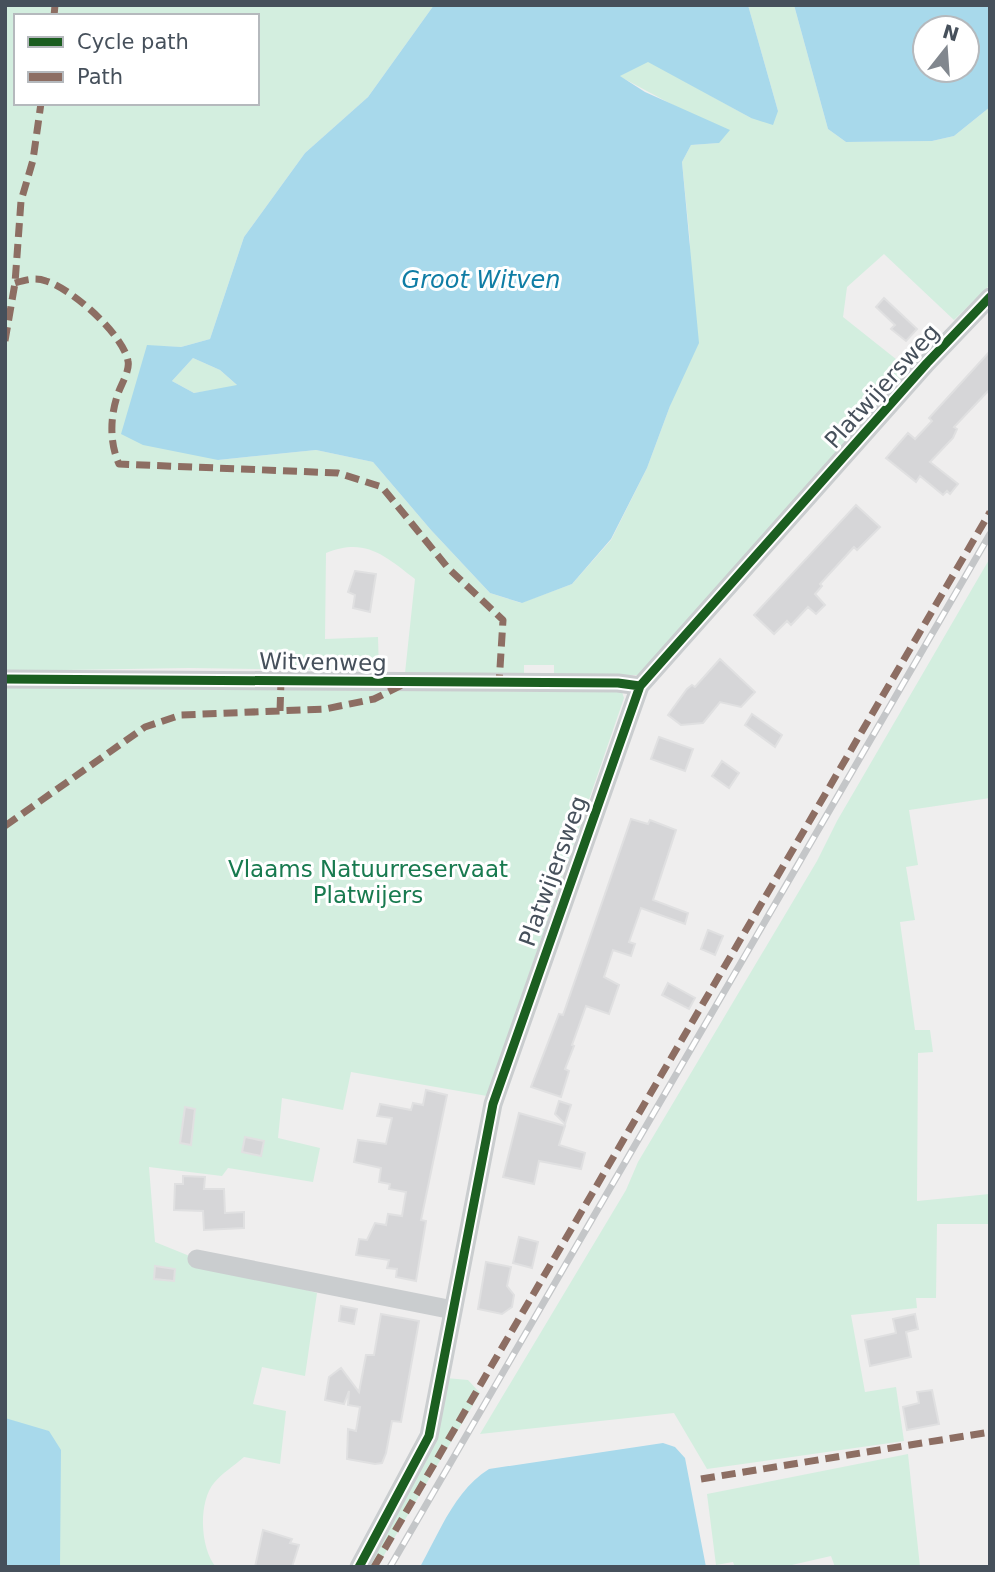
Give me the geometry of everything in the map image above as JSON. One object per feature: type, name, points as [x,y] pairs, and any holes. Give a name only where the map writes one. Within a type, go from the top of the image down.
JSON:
[{"type":"street","name":"Platwijersweg","points":[[359,1567],[429,1436],[493,1104],[640,686],[927,363],[990,297]]},
{"type":"street","name":"Witvenweg","points":[[5,679],[618,683],[640,686]]},
{"type":"street","points":[[197,1259],[453,1310]]},
{"type":"green space","points":[[5,5],[434,5],[368,97],[305,153],[244,237],[210,339],[181,347],[147,346],[218,460],[316,450],[373,462],[490,593],[521,603],[572,584],[611,540],[647,468],[670,406],[690,242],[682,162],[691,145],[719,143],[684,111],[619,76],[648,61],[751,118],[778,111],[748,5],[794,5],[828,129],[846,142],[932,141],[954,136],[990,107],[990,285],[954,320],[884,254],[847,287],[843,317],[911,371],[639,675],[554,677],[554,665],[524,665],[524,677],[405,673],[415,579],[384,556],[374,551],[352,547],[326,553],[325,639],[378,637],[379,671],[189,668],[5,671]]},
{"type":"green space","points":[[193,358],[220,370],[238,386],[194,393],[172,381]]},
{"type":"green space","points":[[990,558],[990,798],[909,810],[918,865],[906,867],[915,920],[900,922],[915,1030],[930,1030],[933,1052],[918,1053],[917,1201],[990,1194],[990,1224],[937,1224],[936,1298],[916,1298],[917,1308],[851,1315],[865,1392],[896,1387],[904,1441],[707,1469],[674,1413],[480,1434],[626,1190],[638,1162],[817,861],[837,821]]},
{"type":"green space","name":"Vlaams Natuurreservaat Platwijers","points":[[5,688],[622,692],[624,698],[487,1096],[351,1072],[343,1110],[282,1098],[278,1138],[320,1148],[313,1182],[228,1168],[222,1176],[149,1167],[155,1242],[197,1259],[317,1293],[305,1376],[262,1367],[253,1404],[286,1411],[280,1464],[244,1457],[217,1479],[209,1491],[203,1513],[204,1538],[216,1567],[5,1567]]},
{"type":"green space","points":[[446,1378],[468,1380],[480,1393],[377,1567],[363,1567]]},
{"type":"green space","points":[[908,1454],[920,1567],[835,1567],[831,1556],[783,1567],[735,1567],[733,1562],[716,1565],[707,1494]]},
{"type":"water","name":"Groot Witven","points":[[434,5],[748,5],[778,111],[773,125],[751,118],[648,62],[620,76],[645,92],[730,130],[719,143],[691,145],[682,162],[699,343],[670,406],[647,468],[611,539],[572,584],[522,603],[490,593],[373,462],[316,450],[218,460],[143,445],[121,434],[147,345],[181,347],[210,339],[244,237],[305,153],[368,97]],"holes":[[[193,358],[220,370],[237,385],[194,393],[172,381]]]},
{"type":"water","points":[[794,5],[990,5],[990,107],[954,136],[932,141],[846,142],[828,129]]},
{"type":"water","points":[[5,1418],[49,1431],[61,1450],[60,1567],[5,1567]]},
{"type":"water","points":[[663,1443],[675,1447],[685,1458],[706,1567],[420,1567],[457,1500],[489,1469]]},
{"type":"building","points":[[884,298],[917,329],[906,341],[891,329],[895,325],[876,307]]},
{"type":"building","points":[[990,351],[990,389],[954,427],[957,429],[953,438],[930,462],[958,484],[950,494],[947,491],[943,495],[920,476],[916,482],[886,458],[908,433],[915,439],[932,421],[929,418]]},
{"type":"building","points":[[856,505],[880,527],[857,550],[854,547],[820,584],[822,586],[815,594],[825,605],[816,614],[808,607],[791,625],[787,621],[774,634],[754,615]]},
{"type":"building","points":[[355,571],[376,574],[370,612],[353,608],[355,595],[348,592]]},
{"type":"building","points":[[720,659],[755,692],[741,707],[720,702],[703,723],[681,725],[668,715],[687,689],[692,685],[695,687]]},
{"type":"building","points":[[752,714],[782,735],[775,747],[745,725]]},
{"type":"building","points":[[659,737],[693,749],[685,771],[651,759]]},
{"type":"building","points":[[722,761],[739,773],[729,788],[712,776]]},
{"type":"building","points":[[631,819],[648,824],[650,820],[676,830],[653,900],[688,913],[685,924],[641,908],[629,942],[635,944],[631,956],[613,950],[604,977],[619,985],[609,1014],[586,1006],[565,1069],[569,1071],[561,1097],[531,1087],[559,1014],[563,1015]]},
{"type":"building","points":[[708,930],[723,936],[715,955],[701,949]]},
{"type":"building","points":[[668,983],[695,998],[689,1009],[662,995]]},
{"type":"building","points":[[426,1090],[447,1095],[421,1220],[426,1221],[416,1281],[396,1277],[397,1269],[387,1268],[389,1260],[356,1255],[359,1239],[367,1240],[375,1223],[386,1225],[388,1214],[402,1216],[406,1192],[389,1189],[390,1184],[379,1182],[381,1168],[354,1162],[358,1140],[386,1144],[392,1118],[377,1116],[380,1104],[411,1110],[413,1103],[423,1105]]},
{"type":"building","points":[[559,1101],[571,1105],[565,1124],[555,1114]]},
{"type":"building","points":[[185,1107],[195,1109],[191,1145],[180,1143]]},
{"type":"building","points":[[519,1113],[565,1126],[559,1145],[585,1153],[581,1169],[539,1161],[534,1184],[503,1177]]},
{"type":"building","points":[[245,1137],[264,1141],[261,1156],[242,1152]]},
{"type":"building","points":[[183,1176],[205,1177],[204,1189],[224,1189],[225,1213],[244,1212],[244,1228],[204,1230],[203,1211],[174,1210],[175,1184],[183,1184]]},
{"type":"building","points":[[519,1237],[538,1242],[532,1268],[513,1263]]},
{"type":"building","points":[[486,1262],[511,1267],[507,1286],[514,1295],[512,1307],[502,1314],[478,1309]]},
{"type":"building","points":[[155,1266],[175,1269],[174,1281],[154,1279]]},
{"type":"building","points":[[341,1306],[357,1309],[354,1324],[339,1321]]},
{"type":"building","points":[[381,1314],[419,1321],[401,1422],[392,1421],[386,1453],[382,1463],[375,1464],[347,1459],[348,1429],[356,1431],[360,1407],[348,1405],[349,1391],[344,1404],[325,1400],[329,1377],[341,1368],[359,1392],[366,1355],[374,1355]]},
{"type":"building","points":[[915,1314],[918,1329],[906,1332],[911,1357],[870,1366],[865,1340],[896,1333],[893,1319]]},
{"type":"building","points":[[932,1390],[939,1424],[907,1430],[903,1407],[919,1403],[917,1392]]},
{"type":"building","points":[[263,1530],[292,1539],[290,1543],[299,1545],[292,1567],[255,1567]]},
{"type":"railway","points":[[390,1567],[990,534]]},
{"type":"marked path","points":[[54,14],[55,5]]},
{"type":"marked path","points":[[5,341],[15,283],[21,201],[33,160],[41,105]]},
{"type":"marked path","points":[[15,283],[30,279],[42,280],[69,293],[107,326],[124,350],[128,368],[112,418],[114,447],[119,464],[338,473],[382,487],[448,568],[503,620],[499,684]]},
{"type":"marked path","points":[[374,1567],[990,512]]},
{"type":"marked path","points":[[280,711],[281,681]]},
{"type":"marked path","points":[[5,826],[145,727],[181,715],[325,709],[374,699],[402,685]]},
{"type":"marked path","points":[[701,1479],[990,1432]]},
{"type":"cycle path","points":[[359,1567],[429,1436],[493,1104],[640,686],[927,363],[990,297]]},
{"type":"cycle path","points":[[5,679],[618,683],[640,686]]}]
